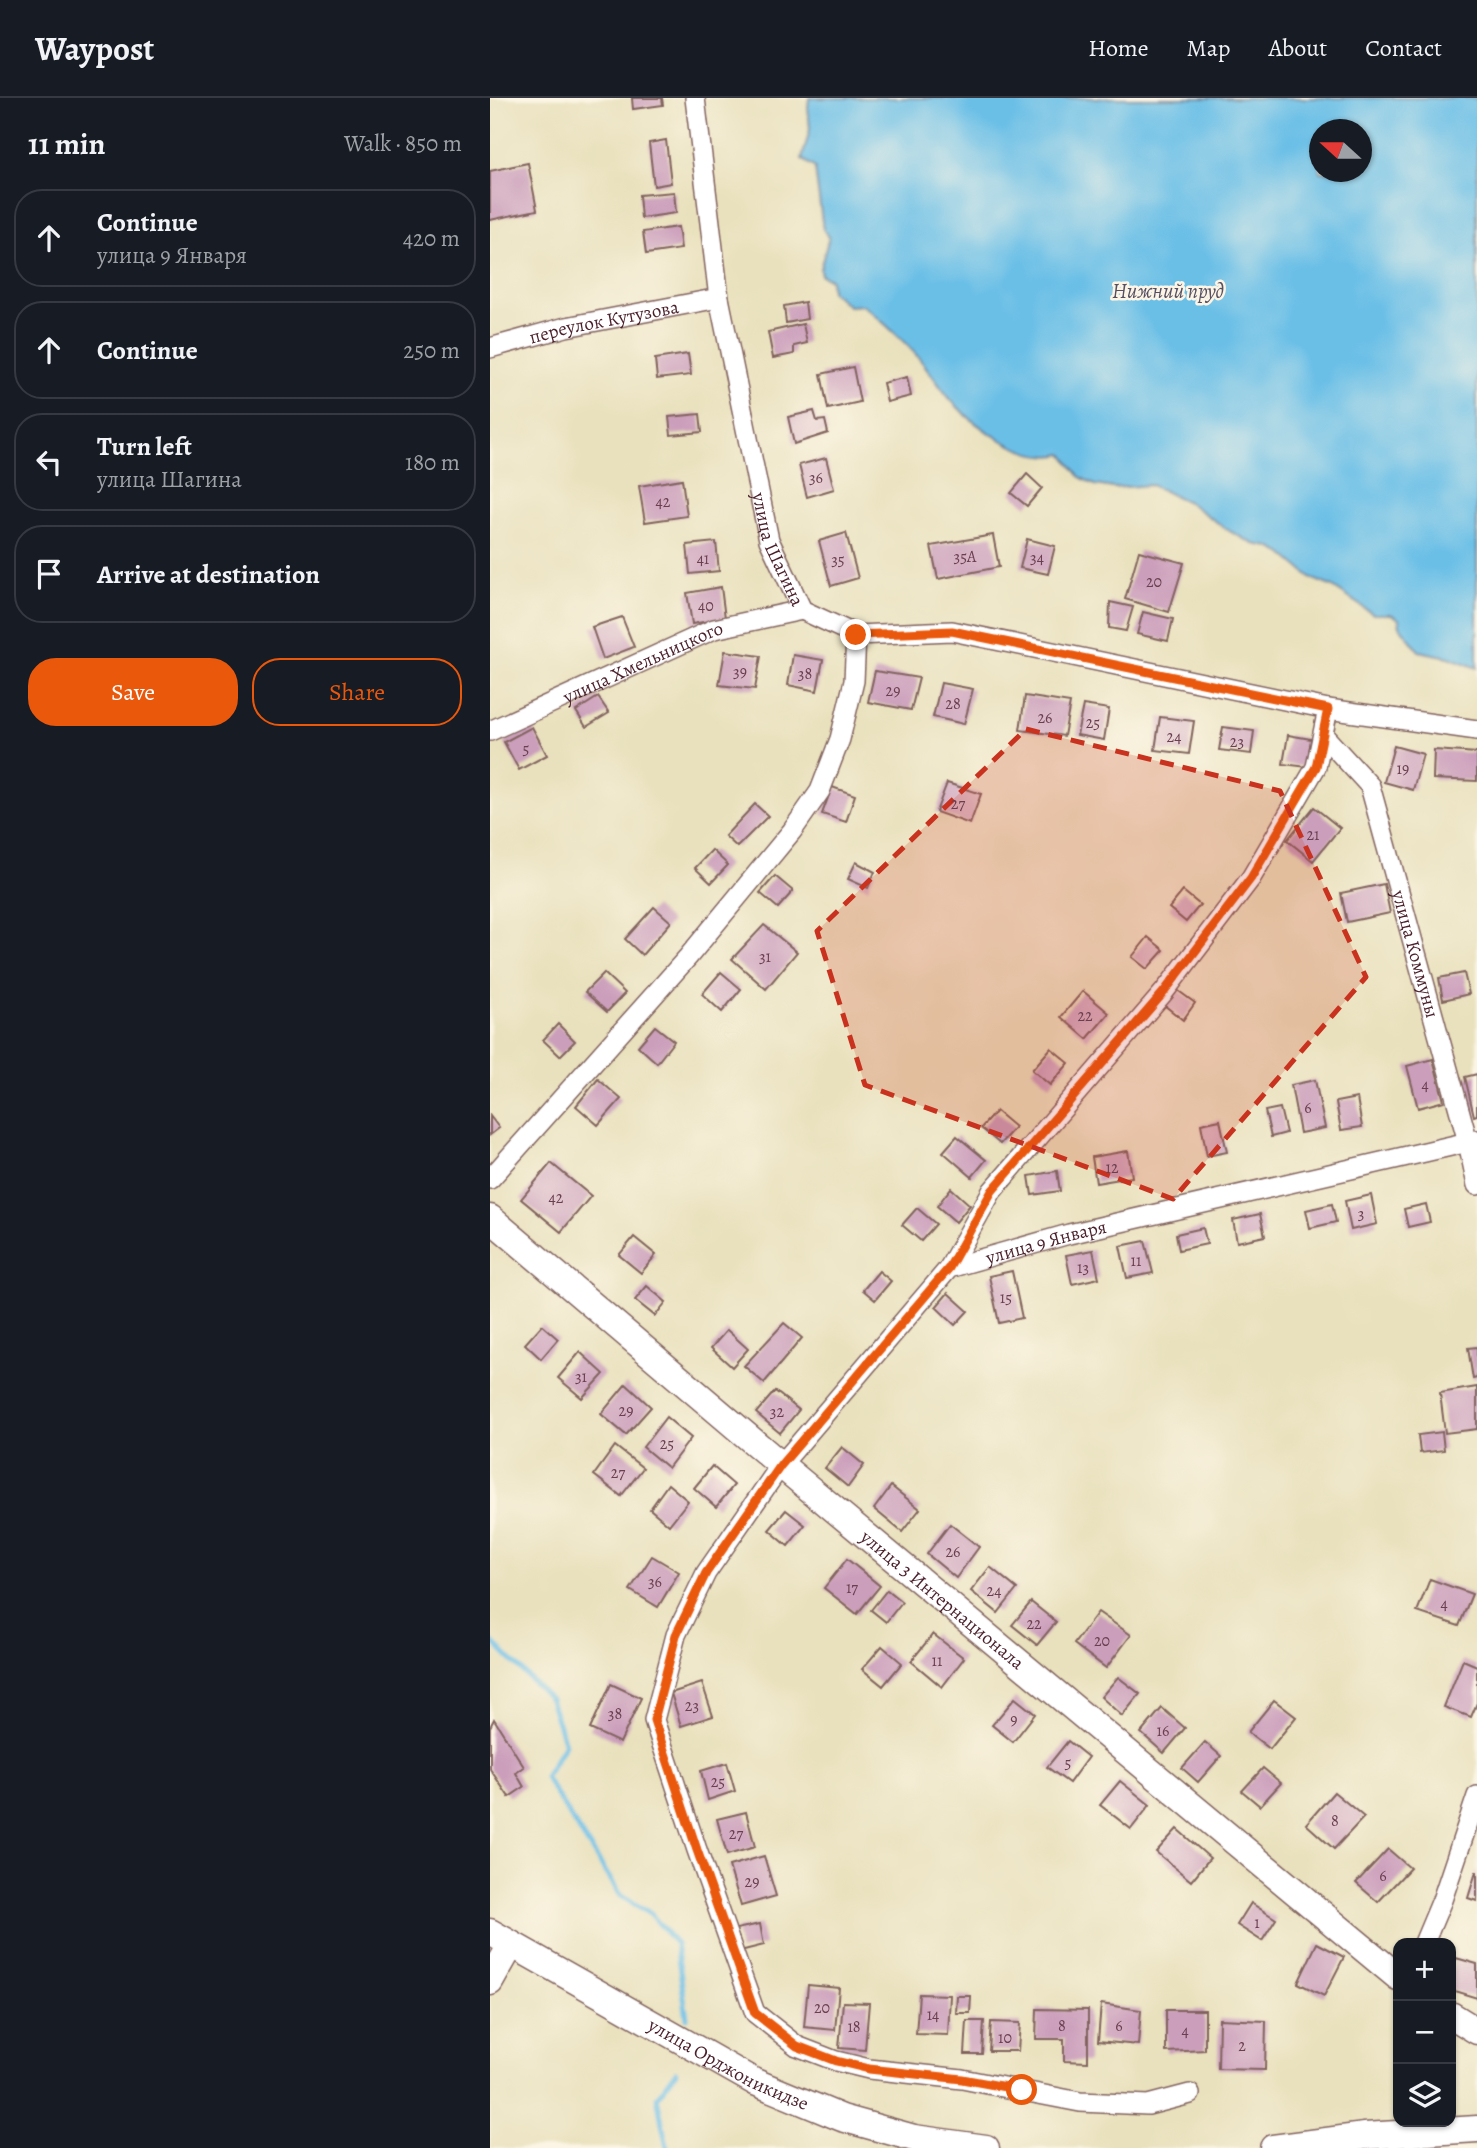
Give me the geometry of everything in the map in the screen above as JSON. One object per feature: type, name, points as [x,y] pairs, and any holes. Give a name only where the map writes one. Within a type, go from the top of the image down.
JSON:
[{"type":"street","name":"улица Шагина","points":[[695,98],[719,298],[769,540],[802,610],[856,635],[952,631],[1328,709],[1477,730]]},
{"type":"street","name":"переулок Кутузова","points":[[490,348],[566,327],[719,298]]},
{"type":"street","name":"улица Хмельницкого","points":[[490,731],[714,629],[802,610]]},
{"type":"street","points":[[490,1179],[688,957],[792,831],[820,791],[840,739],[853,681],[856,635]]},
{"type":"street","points":[[1190,2094],[1148,2105],[1080,2102],[962,2079],[869,2069],[836,2061],[797,2046],[755,2013],[654,1720],[676,1635],[706,1573],[781,1465],[949,1268],[992,1191],[1164,992],[1251,878],[1316,767],[1328,709]]},
{"type":"street","name":"улица Коммуны","points":[[1324,736],[1370,786],[1473,1141],[1477,1185]]},
{"type":"street","name":"улица 9 Января","points":[[949,1268],[1069,1234],[1473,1141]]},
{"type":"street","name":"улица 3 Интернационала","points":[[490,1218],[781,1465],[1393,1973]]},
{"type":"street","points":[[1426,1938],[1442,1900],[1477,1796]]},
{"type":"street","points":[[490,1982],[501,1938]]},
{"type":"street","name":"улица Орджоникидзе","points":[[501,1938],[755,2082],[842,2118],[914,2138],[986,2148]]},
{"type":"street","points":[[1456,2018],[1477,2031]]},
{"type":"street","points":[[1273,2148],[1365,2136],[1477,2129]]},
{"type":"highlighted area","points":[[1026,729],[1280,791],[1366,977],[1173,1199],[865,1085],[817,931]]},
{"type":"water","name":"Нижний пруд","points":[[809,98],[1477,98],[1477,668],[1449,657],[1419,651],[1400,626],[1399,619],[1391,614],[1373,614],[1333,587],[1313,579],[1282,553],[1254,544],[1231,532],[1188,502],[1151,485],[1113,488],[1095,485],[1080,477],[1063,454],[1049,456],[1018,448],[973,421],[951,400],[899,336],[863,305],[849,306],[831,291],[830,279],[821,275],[820,269],[829,237],[823,229],[815,168],[802,159],[810,129]]},
{"type":"building","points":[[632,98],[662,98],[663,105],[633,109]]},
{"type":"building","points":[[666,140],[671,183],[654,186],[649,143]]},
{"type":"building","points":[[528,163],[537,210],[490,220],[490,171]]},
{"type":"building","points":[[674,192],[676,213],[641,218],[639,195]]},
{"type":"building","points":[[678,227],[681,249],[646,254],[643,232]]},
{"type":"building","points":[[805,302],[807,319],[786,323],[784,306]]},
{"type":"building","points":[[803,324],[807,343],[794,346],[794,354],[773,358],[768,332]]},
{"type":"building","points":[[688,354],[691,375],[657,379],[655,359]]},
{"type":"building","points":[[853,367],[860,402],[828,409],[821,374]]},
{"type":"building","points":[[907,377],[911,396],[887,402],[883,383]]},
{"type":"building","points":[[814,411],[817,421],[825,420],[828,433],[794,444],[788,417]]},
{"type":"building","points":[[700,414],[702,432],[671,435],[669,417]]},
{"type":"building","points":[[826,458],[834,489],[807,497],[799,465]]},
{"type":"building","points":[[1027,474],[1042,488],[1027,506],[1011,493]]},
{"type":"building","points":[[682,479],[687,516],[645,522],[639,486]]},
{"type":"building","points":[[846,533],[858,578],[831,586],[819,541]]},
{"type":"building","points":[[993,535],[999,567],[938,579],[931,546]]},
{"type":"building","points":[[1027,539],[1055,546],[1048,574],[1020,568]]},
{"type":"building","points":[[716,542],[719,571],[690,574],[687,545]]},
{"type":"building","points":[[1139,551],[1184,563],[1169,612],[1125,599]]},
{"type":"building","points":[[721,587],[725,618],[692,624],[687,593]]},
{"type":"building","points":[[1110,602],[1133,607],[1126,631],[1109,628]]},
{"type":"building","points":[[1143,612],[1173,619],[1168,641],[1137,634]]},
{"type":"building","points":[[622,617],[634,647],[603,659],[592,627]]},
{"type":"building","points":[[725,651],[761,656],[755,689],[719,685]]},
{"type":"building","points":[[793,655],[823,660],[817,691],[788,685]]},
{"type":"building","points":[[875,671],[919,678],[911,710],[868,702]]},
{"type":"building","points":[[941,683],[973,689],[964,724],[933,717]]},
{"type":"building","points":[[1025,696],[1070,703],[1064,736],[1020,730]]},
{"type":"building","points":[[598,697],[609,713],[586,727],[576,711]]},
{"type":"building","points":[[1083,705],[1109,709],[1104,740],[1077,735]]},
{"type":"building","points":[[1160,717],[1194,721],[1189,754],[1155,750]]},
{"type":"building","points":[[532,727],[547,755],[519,770],[504,742]]},
{"type":"building","points":[[1223,727],[1254,731],[1251,754],[1219,750]]},
{"type":"building","points":[[1288,735],[1311,739],[1307,767],[1283,764]]},
{"type":"building","points":[[1394,746],[1423,754],[1413,790],[1384,782]]},
{"type":"building","points":[[1434,750],[1477,753],[1477,781],[1433,779]]},
{"type":"building","points":[[947,783],[981,794],[970,824],[936,812]]},
{"type":"building","points":[[832,787],[855,795],[846,822],[822,814]]},
{"type":"building","points":[[755,804],[768,816],[737,847],[725,836]]},
{"type":"building","points":[[1314,807],[1340,828],[1313,861],[1287,840]]},
{"type":"building","points":[[712,850],[728,865],[711,883],[695,868]]},
{"type":"building","points":[[856,862],[875,872],[868,888],[848,879]]},
{"type":"building","points":[[775,876],[793,891],[778,908],[760,893]]},
{"type":"building","points":[[1384,884],[1390,913],[1347,922],[1341,893]]},
{"type":"building","points":[[1183,891],[1200,905],[1186,922],[1169,908]]},
{"type":"building","points":[[654,907],[671,922],[642,955],[625,939]]},
{"type":"building","points":[[764,925],[797,952],[766,989],[732,959]]},
{"type":"building","points":[[1148,937],[1164,950],[1147,969],[1132,957]]},
{"type":"building","points":[[721,972],[741,989],[722,1012],[702,994]]},
{"type":"building","points":[[604,973],[625,993],[607,1012],[585,992]]},
{"type":"building","points":[[1464,973],[1469,994],[1443,1000],[1439,978]]},
{"type":"building","points":[[1176,989],[1195,1003],[1183,1020],[1164,1005]]},
{"type":"building","points":[[1083,991],[1109,1013],[1087,1039],[1061,1017]]},
{"type":"building","points":[[558,1024],[575,1041],[560,1056],[543,1040]]},
{"type":"building","points":[[655,1026],[674,1041],[657,1063],[638,1046]]},
{"type":"building","points":[[1051,1048],[1069,1063],[1050,1085],[1032,1070]]},
{"type":"building","points":[[1433,1059],[1444,1101],[1418,1108],[1407,1066]]},
{"type":"building","points":[[1477,1074],[1477,1115],[1474,1116],[1465,1077]]},
{"type":"building","points":[[598,1079],[621,1099],[598,1125],[576,1106]]},
{"type":"building","points":[[1315,1080],[1325,1128],[1300,1133],[1291,1085]]},
{"type":"building","points":[[1357,1098],[1362,1127],[1341,1130],[1336,1102]]},
{"type":"building","points":[[1280,1108],[1286,1133],[1271,1137],[1265,1111]]},
{"type":"building","points":[[996,1111],[1015,1127],[1000,1144],[981,1128]]},
{"type":"building","points":[[490,1116],[499,1128],[490,1135]]},
{"type":"building","points":[[1220,1120],[1227,1152],[1207,1156],[1201,1124]]},
{"type":"building","points":[[957,1136],[986,1160],[972,1177],[943,1152]]},
{"type":"building","points":[[1128,1151],[1132,1177],[1096,1183],[1092,1157]]},
{"type":"building","points":[[551,1163],[591,1196],[561,1232],[521,1199]]},
{"type":"building","points":[[1057,1171],[1060,1191],[1032,1195],[1029,1176]]},
{"type":"building","points":[[951,1188],[970,1205],[956,1222],[937,1206]]},
{"type":"building","points":[[1371,1195],[1377,1224],[1351,1230],[1345,1201]]},
{"type":"building","points":[[1332,1204],[1336,1222],[1310,1228],[1306,1210]]},
{"type":"building","points":[[1426,1204],[1430,1222],[1408,1227],[1404,1209]]},
{"type":"building","points":[[917,1208],[936,1224],[921,1241],[902,1225]]},
{"type":"building","points":[[1260,1214],[1265,1236],[1237,1242],[1233,1220]]},
{"type":"building","points":[[1203,1228],[1207,1244],[1179,1250],[1176,1234]]},
{"type":"building","points":[[634,1237],[656,1255],[641,1273],[619,1255]]},
{"type":"building","points":[[1145,1241],[1153,1273],[1127,1278],[1120,1246]]},
{"type":"building","points":[[1093,1250],[1099,1278],[1072,1284],[1066,1255]]},
{"type":"building","points":[[879,1271],[891,1281],[875,1300],[863,1290]]},
{"type":"building","points":[[1012,1271],[1022,1318],[999,1323],[989,1276]]},
{"type":"building","points":[[647,1286],[666,1302],[655,1316],[635,1300]]},
{"type":"building","points":[[948,1293],[968,1311],[955,1325],[936,1307]]},
{"type":"building","points":[[784,1323],[802,1338],[764,1383],[744,1366]]},
{"type":"building","points":[[542,1325],[558,1339],[541,1359],[525,1344]]},
{"type":"building","points":[[727,1330],[748,1349],[732,1367],[711,1348]]},
{"type":"building","points":[[1477,1347],[1477,1378],[1473,1379],[1468,1348]]},
{"type":"building","points":[[580,1352],[604,1374],[582,1398],[558,1378]]},
{"type":"building","points":[[626,1384],[651,1407],[626,1435],[601,1414]]},
{"type":"building","points":[[1477,1387],[1477,1429],[1445,1433],[1440,1393]]},
{"type":"building","points":[[775,1391],[799,1410],[780,1433],[756,1413]]},
{"type":"building","points":[[666,1417],[691,1438],[668,1468],[643,1447]]},
{"type":"building","points":[[1442,1432],[1444,1450],[1420,1453],[1418,1435]]},
{"type":"building","points":[[615,1446],[643,1468],[621,1496],[594,1475]]},
{"type":"building","points":[[842,1447],[864,1465],[848,1487],[825,1468]]},
{"type":"building","points":[[712,1466],[734,1485],[716,1507],[694,1488]]},
{"type":"building","points":[[668,1484],[688,1501],[669,1525],[650,1509]]},
{"type":"building","points":[[891,1486],[920,1509],[902,1532],[874,1509]]},
{"type":"building","points":[[786,1510],[805,1525],[788,1546],[769,1530]]},
{"type":"building","points":[[950,1524],[979,1547],[956,1578],[927,1554]]},
{"type":"building","points":[[652,1556],[679,1572],[658,1607],[630,1590]]},
{"type":"building","points":[[847,1559],[880,1586],[857,1614],[824,1588]]},
{"type":"building","points":[[990,1567],[1017,1589],[998,1613],[971,1591]]},
{"type":"building","points":[[1430,1579],[1472,1594],[1459,1626],[1417,1612]]},
{"type":"building","points":[[887,1590],[902,1602],[886,1622],[871,1610]]},
{"type":"building","points":[[1031,1602],[1056,1622],[1037,1645],[1012,1625]]},
{"type":"building","points":[[1098,1612],[1131,1635],[1106,1668],[1074,1644]]},
{"type":"building","points":[[933,1634],[964,1658],[942,1687],[911,1661]]},
{"type":"building","points":[[882,1646],[902,1663],[883,1686],[862,1669]]},
{"type":"building","points":[[1463,1660],[1477,1666],[1477,1703],[1471,1717],[1444,1707]]},
{"type":"building","points":[[1118,1677],[1140,1694],[1122,1716],[1101,1697]]},
{"type":"building","points":[[702,1683],[713,1716],[681,1726],[671,1693]]},
{"type":"building","points":[[611,1684],[641,1698],[620,1743],[590,1729]]},
{"type":"building","points":[[1015,1698],[1035,1714],[1013,1742],[992,1725]]},
{"type":"building","points":[[1274,1700],[1296,1717],[1270,1749],[1248,1732]]},
{"type":"building","points":[[1162,1708],[1185,1728],[1164,1753],[1141,1733]]},
{"type":"building","points":[[494,1719],[524,1767],[516,1773],[524,1787],[509,1797],[490,1769],[490,1727]]},
{"type":"building","points":[[1068,1741],[1088,1757],[1069,1783],[1047,1767]]},
{"type":"building","points":[[1205,1742],[1221,1756],[1198,1782],[1182,1768]]},
{"type":"building","points":[[727,1763],[735,1791],[708,1800],[701,1771]]},
{"type":"building","points":[[1263,1768],[1281,1783],[1260,1806],[1242,1791]]},
{"type":"building","points":[[1120,1781],[1150,1805],[1131,1829],[1100,1805]]},
{"type":"building","points":[[1334,1792],[1364,1817],[1334,1849],[1306,1824]]},
{"type":"building","points":[[746,1812],[755,1847],[727,1855],[717,1819]]},
{"type":"building","points":[[1177,1829],[1210,1858],[1191,1881],[1156,1852]]},
{"type":"building","points":[[1388,1849],[1410,1868],[1378,1902],[1356,1883]]},
{"type":"building","points":[[764,1856],[776,1896],[741,1906],[729,1866]]},
{"type":"building","points":[[1477,1872],[1477,1901],[1468,1898]]},
{"type":"building","points":[[1251,1903],[1276,1919],[1262,1941],[1237,1925]]},
{"type":"building","points":[[760,1924],[764,1945],[740,1951],[736,1929]]},
{"type":"building","points":[[1317,1943],[1344,1957],[1324,1996],[1298,1983]]},
{"type":"building","points":[[1456,1958],[1477,1964],[1477,1998],[1456,1992]]},
{"type":"building","points":[[808,1985],[839,1988],[835,2030],[804,2027]]},
{"type":"building","points":[[919,1994],[950,1995],[948,2035],[916,2034]]},
{"type":"building","points":[[957,1996],[971,1996],[970,2013],[956,2013]]},
{"type":"building","points":[[843,2002],[869,2003],[865,2050],[839,2048]]},
{"type":"building","points":[[1101,2004],[1141,2010],[1138,2045],[1098,2041]]},
{"type":"building","points":[[1037,2009],[1088,2010],[1088,2062],[1064,2061],[1064,2039],[1036,2039]]},
{"type":"building","points":[[1166,2010],[1205,2010],[1205,2050],[1166,2052]]},
{"type":"building","points":[[1219,2019],[1266,2021],[1265,2070],[1218,2069]]},
{"type":"building","points":[[967,2021],[984,2021],[982,2054],[965,2054]]},
{"type":"building","points":[[991,2022],[1020,2023],[1018,2051],[989,2051]]},
{"type":"waterway","points":[[490,1639],[550,1699],[565,1744],[545,1777],[621,1896],[650,1913],[676,1944],[687,2018]]},
{"type":"waterway","points":[[667,2148],[657,2097],[676,2072]]},
{"type":"route","points":[[856,635],[952,631],[1328,709],[1316,767],[1251,878],[1164,992],[992,1191],[949,1268],[781,1465],[706,1573],[676,1635],[654,1720],[755,2013],[797,2046],[836,2061],[869,2069],[962,2079],[1022,2090]]}]
